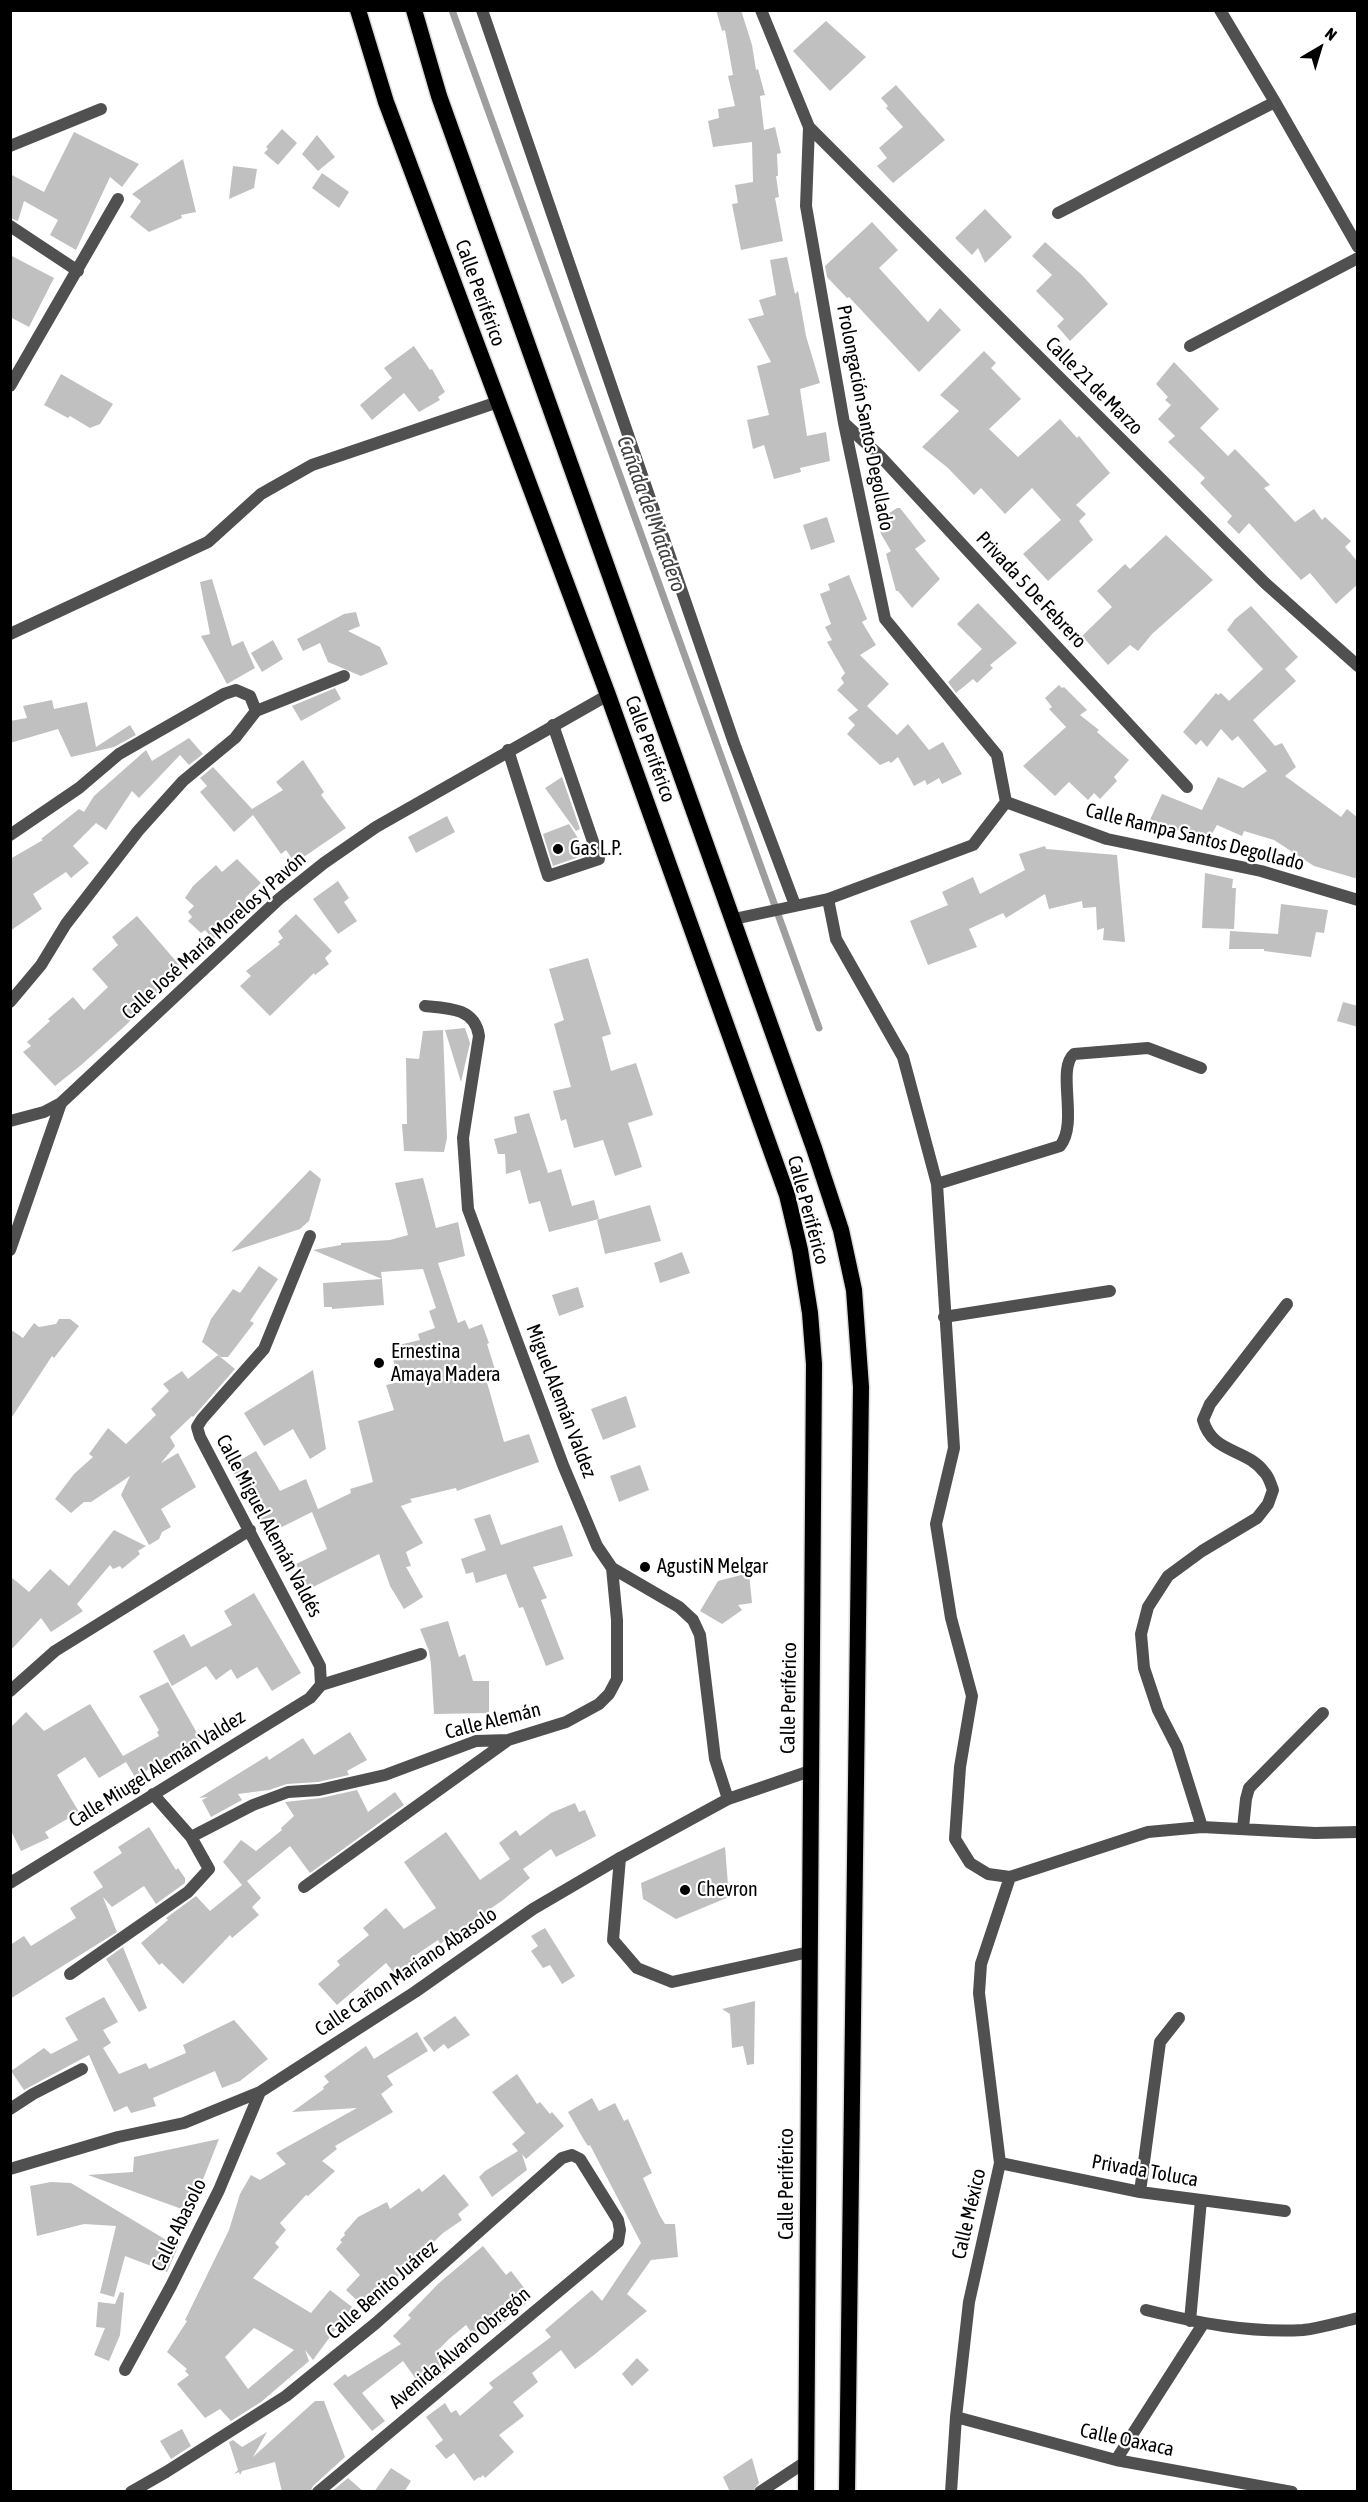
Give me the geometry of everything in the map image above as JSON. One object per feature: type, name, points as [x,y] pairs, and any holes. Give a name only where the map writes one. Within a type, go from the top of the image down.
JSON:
[{"type":"highway","name":"Calle Periférico","points":[[358,10],[386,102],[608,695],[787,1195],[800,1250],[810,1312],[814,1364],[807,2492]]},
{"type":"highway","name":"Calle Periférico","points":[[414,10],[439,96],[734,919],[840,1230],[854,1290],[861,1387],[847,2492]]},
{"type":"street","points":[[482,10],[790,906]]},
{"type":"street","name":"Prolongación Santos Degollado","points":[[761,10],[809,127],[806,206],[844,423],[885,619],[997,755],[1006,802]]},
{"type":"street","points":[[1220,10],[1358,247]]},
{"type":"street","points":[[1058,213],[1275,102]]},
{"type":"street","points":[[10,146],[101,109]]},
{"type":"street","name":"Calle 21 de Marzo","points":[[809,127],[1256,574],[1358,666]]},
{"type":"street","points":[[10,386],[118,199]]},
{"type":"street","points":[[10,226],[78,271]]},
{"type":"street","points":[[1190,346],[1358,258]]},
{"type":"street","points":[[10,634],[208,542],[261,494],[312,465],[498,402]]},
{"type":"street","name":"Privada 5 De Febrero","points":[[844,423],[881,457],[1187,787]]},
{"type":"street","points":[[10,1002],[41,965],[66,924],[164,800],[183,781],[235,738],[256,711],[344,676]]},
{"type":"street","points":[[10,835],[79,788],[119,754],[224,694],[236,690],[250,696],[256,711]]},
{"type":"street","name":"Calle José María Morelos y Pavón","points":[[10,1121],[44,1112],[61,1103],[279,898],[376,827],[608,695]]},
{"type":"street","points":[[508,750],[548,876],[599,859],[553,725]]},
{"type":"street","points":[[734,919],[828,899],[973,844],[1006,802]]},
{"type":"street","name":"Calle Rampa Santos Degollado","points":[[1006,802],[1107,839],[1261,871],[1358,900]]},
{"type":"street","points":[[828,899],[836,939],[903,1057],[937,1184],[954,1448],[936,1524],[951,1618],[972,1696],[960,1767],[955,1839],[970,1863],[988,1874],[1011,1877],[1149,1832],[1202,1827],[1315,1833],[1358,1832]]},
{"type":"street","name":"Miguel Alemán Valdez","points":[[425,1006],[457,1009],[477,1024],[478,1036],[463,1138],[468,1209],[563,1465],[597,1546],[612,1568],[679,1607],[693,1620],[700,1635],[715,1759],[728,1799]]},
{"type":"street","points":[[937,1184],[1060,1146],[1068,1132],[1068,1064],[1070,1057],[1074,1054],[1148,1048],[1201,1068]]},
{"type":"street","points":[[10,1250],[61,1103]]},
{"type":"street","name":"Calle Miguel Alemán Valdés","points":[[310,1236],[264,1349],[197,1427],[200,1437],[320,1666],[321,1685]]},
{"type":"street","points":[[944,1317],[1110,1291]]},
{"type":"street","points":[[1202,1827],[1177,1747],[1158,1710],[1144,1668],[1141,1634],[1148,1607],[1168,1576],[1202,1551],[1257,1518],[1268,1504],[1273,1490],[1266,1474],[1255,1462],[1216,1442],[1207,1432],[1203,1420],[1210,1404],[1287,1304]]},
{"type":"street","points":[[10,1691],[55,1651],[250,1530]]},
{"type":"street","name":"Calle Alemán","points":[[191,1837],[253,1805],[288,1792],[320,1790],[385,1775],[476,1742],[508,1740],[566,1722],[599,1704],[609,1694],[617,1679],[617,1620],[612,1568]]},
{"type":"street","points":[[321,1685],[421,1654]]},
{"type":"street","name":"Calle Miugel Alemán Valdez","points":[[10,1883],[310,1698],[321,1685]]},
{"type":"street","points":[[1243,1828],[1246,1799],[1250,1788],[1323,1713]]},
{"type":"street","points":[[304,1887],[508,1740]]},
{"type":"street","name":"Calle Cañon Mariano Abasolo","points":[[10,2169],[118,2137],[184,2123],[260,2092],[415,1992],[533,1909],[620,1858],[728,1799],[810,1772]]},
{"type":"street","points":[[70,1974],[188,1892],[209,1869],[191,1837],[153,1794]]},
{"type":"street","points":[[620,1858],[613,1940],[637,1968],[672,1982],[809,1952]]},
{"type":"street","name":"Calle México","points":[[951,2492],[956,2417],[969,2302],[1000,2163],[979,1993],[981,1964],[1011,1877]]},
{"type":"street","points":[[1140,2192],[1160,2042],[1179,2018]]},
{"type":"street","points":[[10,2109],[33,2094],[82,2069]]},
{"type":"street","name":"Calle Abasolo","points":[[125,2370],[171,2286],[219,2190],[260,2092]]},
{"type":"street","name":"Calle Benito Juárez","points":[[131,2492],[286,2396],[376,2323],[562,2158],[572,2155],[580,2159],[618,2220],[621,2230]]},
{"type":"street","name":"Privada Toluca","points":[[1000,2163],[1140,2192],[1285,2211]]},
{"type":"street","points":[[1190,2321],[1201,2200]]},
{"type":"street","name":"Avenida Álvaro Obregón","points":[[318,2492],[618,2242],[621,2230]]},
{"type":"street","points":[[1146,2310],[1203,2324],[1245,2329],[1304,2330],[1358,2318]]},
{"type":"street","points":[[1116,2460],[1203,2324]]},
{"type":"street","name":"Calle Oaxaca","points":[[956,2417],[1116,2460],[1292,2492]]},
{"type":"street","points":[[760,2492],[807,2461]]},
{"type":"building","points":[[716,10],[741,10],[752,45],[756,70],[758,69],[765,95],[760,96],[764,130],[775,127],[781,153],[777,154],[778,176],[776,176],[779,197],[775,198],[783,241],[741,250],[732,204],[738,203],[735,185],[753,182],[752,142],[713,147],[708,121],[719,118],[718,109],[735,106],[728,76],[733,75],[725,30],[722,31]]},
{"type":"building","points":[[826,21],[866,57],[830,91],[793,51]]},
{"type":"building","points":[[896,85],[945,140],[893,183],[877,166],[887,158],[879,148],[903,127],[886,108],[888,106],[881,98]]},
{"type":"building","points":[[282,129],[297,143],[278,165],[264,153],[268,149],[266,147]]},
{"type":"building","points":[[74,132],[139,164],[122,187],[110,177],[76,250],[50,235],[58,220],[24,201],[18,221],[10,218],[10,174],[44,192]]},
{"type":"building","points":[[317,135],[335,157],[318,171],[302,154]]},
{"type":"building","points":[[183,159],[196,212],[181,215],[182,218],[149,232],[130,217],[141,201],[132,194]]},
{"type":"building","points":[[233,166],[257,169],[254,188],[229,199]]},
{"type":"building","points":[[322,173],[349,192],[339,208],[312,188]]},
{"type":"building","points":[[985,209],[1012,237],[985,263],[978,248],[972,255],[955,238]]},
{"type":"building","points":[[872,222],[898,250],[879,268],[928,322],[940,308],[961,330],[919,372],[849,297],[847,298],[827,277],[825,266]]},
{"type":"building","points":[[1045,242],[1082,275],[1108,304],[1070,341],[1057,326],[1064,319],[1036,291],[1052,275],[1032,256]]},
{"type":"building","points":[[10,255],[54,278],[29,327],[10,317]]},
{"type":"building","points":[[787,257],[795,294],[798,291],[806,336],[820,383],[800,389],[807,436],[826,432],[830,461],[800,468],[801,472],[774,479],[764,445],[753,449],[747,420],[769,415],[757,366],[771,362],[748,319],[764,315],[759,300],[776,295],[770,260]]},
{"type":"building","points":[[414,346],[430,370],[432,369],[445,392],[438,397],[440,400],[419,412],[404,393],[372,420],[360,405],[392,378],[384,368]]},
{"type":"building","points":[[984,351],[996,363],[991,368],[1021,399],[989,429],[1018,457],[1060,419],[1077,438],[1079,436],[1110,473],[1076,505],[1086,514],[1079,521],[1093,540],[1048,581],[1023,554],[1061,520],[1032,488],[1005,514],[981,488],[974,495],[948,468],[922,447],[959,411],[940,395]]},
{"type":"building","points":[[1174,362],[1219,409],[1200,428],[1228,456],[1235,449],[1270,485],[1264,488],[1295,522],[1314,509],[1322,520],[1325,517],[1351,541],[1345,547],[1358,562],[1358,584],[1336,604],[1310,573],[1301,580],[1249,523],[1239,534],[1227,522],[1232,516],[1200,483],[1205,478],[1168,442],[1175,436],[1158,419],[1171,405],[1165,400],[1168,397],[1156,384]]},
{"type":"building","points":[[61,374],[113,404],[100,424],[90,428],[44,405]]},
{"type":"building","points":[[900,508],[926,541],[915,549],[940,579],[912,608],[896,591],[886,554],[891,551],[881,534],[877,521]]},
{"type":"building","points":[[827,517],[835,542],[811,550],[803,525]]},
{"type":"building","points":[[1166,535],[1213,580],[1152,634],[1138,651],[1130,645],[1108,665],[1082,636],[1112,607],[1097,591],[1125,564],[1130,569]]},
{"type":"building","points":[[849,575],[867,619],[862,622],[876,645],[860,655],[889,684],[867,706],[897,735],[908,724],[929,750],[943,742],[962,774],[942,784],[939,778],[927,785],[925,780],[914,786],[898,757],[891,763],[889,761],[880,765],[847,734],[855,725],[848,718],[858,710],[837,690],[844,683],[841,678],[845,673],[827,642],[832,640],[825,627],[831,624],[820,594],[830,590],[828,584]]},
{"type":"building","points":[[212,579],[232,646],[243,641],[255,668],[227,684],[201,636],[210,634],[200,582]]},
{"type":"building","points":[[978,603],[1017,643],[990,665],[993,668],[977,683],[973,679],[956,693],[948,682],[982,649],[957,624]]},
{"type":"building","points":[[1251,606],[1298,657],[1285,669],[1296,681],[1253,720],[1275,746],[1282,743],[1296,767],[1285,776],[1341,817],[1347,809],[1358,818],[1358,879],[1314,866],[1274,840],[1244,831],[1242,836],[1217,825],[1210,837],[1148,824],[1162,794],[1202,810],[1218,777],[1243,788],[1267,771],[1238,736],[1232,741],[1221,729],[1207,747],[1201,740],[1196,745],[1183,732],[1216,693],[1218,695],[1221,693],[1229,701],[1263,669],[1227,630],[1235,619]]},
{"type":"building","points":[[356,612],[360,626],[348,631],[380,647],[388,664],[361,676],[328,662],[320,643],[303,651],[297,639],[344,614]]},
{"type":"building","points":[[273,640],[283,659],[262,672],[251,653]]},
{"type":"building","points":[[1059,685],[1064,687],[1087,710],[1080,715],[1099,730],[1097,732],[1129,760],[1114,777],[1117,781],[1100,799],[1094,793],[1088,800],[1069,782],[1055,796],[1023,766],[1066,727],[1049,709],[1052,707],[1045,698]]},
{"type":"building","points":[[335,688],[341,699],[301,721],[292,706]]},
{"type":"building","points":[[52,700],[54,709],[87,702],[96,747],[130,725],[136,735],[114,747],[71,757],[58,729],[10,743],[10,721],[27,718],[23,706]]},
{"type":"building","points":[[189,738],[203,754],[189,765],[180,755],[139,798],[132,791],[106,830],[96,823],[73,846],[89,863],[71,878],[66,872],[33,894],[42,909],[10,931],[10,859],[43,840],[41,839],[79,809],[84,812],[94,796],[146,750],[152,761]]},
{"type":"building","points":[[303,760],[324,792],[321,795],[346,828],[295,863],[286,850],[281,854],[253,815],[234,832],[200,792],[207,786],[200,778],[213,767],[252,809],[283,790],[276,782]]},
{"type":"building","points":[[562,777],[580,829],[576,831],[545,788]]},
{"type":"building","points":[[447,816],[455,832],[416,853],[408,837]]},
{"type":"building","name":"Gas L.P.","points":[[569,824],[588,854],[553,866],[543,834]]},
{"type":"building","points":[[1045,846],[1046,849],[1117,855],[1125,942],[1103,940],[1104,928],[1097,930],[1096,907],[1083,908],[1082,901],[1049,909],[1045,894],[1006,918],[1003,913],[969,929],[977,947],[928,965],[910,921],[948,905],[942,892],[973,877],[980,894],[1025,870],[1019,854]]},
{"type":"building","points":[[237,859],[261,883],[245,898],[250,904],[213,939],[205,930],[201,933],[188,921],[192,917],[188,912],[194,906],[185,898],[193,886],[216,865],[222,872]]},
{"type":"building","points":[[1205,873],[1233,879],[1232,888],[1236,888],[1234,929],[1202,928]]},
{"type":"building","points":[[338,881],[349,898],[344,902],[357,921],[338,934],[313,899]]},
{"type":"building","points":[[1281,904],[1328,910],[1324,933],[1316,932],[1311,957],[1264,951],[1264,949],[1229,949],[1230,931],[1278,934]]},
{"type":"building","points":[[296,914],[332,951],[325,958],[329,964],[315,975],[314,973],[270,1016],[240,986],[251,976],[246,971],[280,944],[278,942],[283,938],[278,931]]},
{"type":"building","points":[[137,916],[181,967],[126,1025],[55,1086],[23,1052],[31,1046],[27,1042],[73,997],[84,1010],[108,987],[92,969],[118,945],[112,937]]},
{"type":"building","points":[[588,958],[611,1034],[602,1037],[611,1071],[636,1063],[653,1115],[628,1123],[642,1167],[615,1176],[603,1140],[574,1148],[566,1119],[561,1121],[553,1091],[571,1087],[554,1024],[564,1020],[549,969]]},
{"type":"building","points":[[1343,1002],[1358,1006],[1358,1027],[1337,1021]]},
{"type":"building","points":[[465,1028],[470,1043],[461,1082],[445,1030]]},
{"type":"building","points":[[443,1030],[447,1138],[444,1152],[404,1151],[402,1124],[407,1124],[406,1058],[419,1059],[423,1031]]},
{"type":"building","points":[[529,1113],[548,1173],[561,1169],[572,1206],[594,1200],[599,1219],[549,1232],[540,1201],[529,1204],[520,1170],[506,1174],[505,1154],[498,1154],[494,1139],[517,1133],[514,1117]]},
{"type":"building","points":[[310,1170],[321,1179],[309,1221],[300,1229],[231,1252]]},
{"type":"building","points":[[423,1178],[436,1228],[458,1222],[465,1256],[438,1263],[458,1323],[465,1320],[469,1329],[482,1324],[497,1376],[486,1379],[504,1442],[529,1434],[539,1462],[457,1491],[456,1488],[410,1499],[412,1502],[401,1506],[423,1543],[406,1552],[411,1566],[406,1567],[423,1597],[404,1609],[390,1586],[379,1554],[309,1589],[296,1564],[327,1549],[312,1512],[351,1493],[350,1489],[373,1482],[358,1421],[394,1410],[386,1385],[399,1382],[390,1347],[420,1340],[418,1334],[435,1328],[429,1311],[436,1308],[423,1269],[381,1272],[382,1279],[313,1250],[341,1245],[341,1243],[390,1240],[408,1235],[395,1183]]},
{"type":"building","points":[[650,1205],[661,1241],[605,1254],[597,1220]]},
{"type":"building","points":[[682,1252],[690,1273],[660,1283],[654,1263]]},
{"type":"building","points":[[259,1266],[278,1279],[250,1321],[254,1323],[228,1357],[221,1357],[202,1342],[211,1319],[233,1289],[240,1293]]},
{"type":"building","points":[[382,1279],[384,1305],[332,1309],[332,1307],[324,1307],[323,1283]]},
{"type":"building","points":[[578,1287],[584,1307],[559,1316],[552,1295]]},
{"type":"building","points":[[59,1319],[70,1319],[79,1326],[54,1358],[52,1356],[10,1420],[10,1329],[23,1338],[34,1323],[39,1327],[56,1324]]},
{"type":"building","points":[[218,1355],[235,1369],[193,1417],[170,1437],[175,1446],[161,1463],[178,1453],[196,1487],[161,1509],[171,1527],[162,1532],[159,1539],[149,1545],[121,1495],[130,1476],[91,1502],[84,1502],[71,1513],[55,1499],[74,1474],[93,1457],[89,1454],[108,1428],[126,1444],[156,1415],[151,1409],[169,1391],[163,1384],[182,1371],[188,1379]]},
{"type":"building","points":[[313,1370],[326,1449],[310,1459],[293,1429],[264,1446],[244,1413]]},
{"type":"building","points":[[626,1396],[636,1427],[603,1440],[591,1409]]},
{"type":"building","points":[[256,1451],[280,1491],[306,1479],[318,1509],[268,1534],[230,1466]]},
{"type":"building","points":[[640,1465],[649,1490],[619,1502],[610,1476]]},
{"type":"building","points":[[490,1514],[501,1545],[562,1525],[573,1556],[533,1567],[547,1598],[541,1600],[564,1659],[546,1666],[523,1607],[519,1608],[506,1574],[476,1583],[473,1572],[466,1574],[461,1559],[486,1550],[474,1519]]},
{"type":"building","points":[[114,1530],[146,1546],[138,1551],[140,1554],[122,1569],[120,1566],[113,1569],[110,1565],[77,1604],[83,1611],[51,1632],[41,1618],[10,1651],[10,1576],[29,1592],[50,1569],[69,1586]]},
{"type":"building","points":[[749,1573],[752,1603],[738,1605],[742,1610],[722,1624],[700,1611],[718,1581]]},
{"type":"building","points":[[254,1593],[301,1673],[272,1691],[257,1667],[237,1679],[231,1669],[216,1680],[206,1666],[172,1686],[153,1651],[184,1634],[191,1647],[232,1625],[224,1611]]},
{"type":"building","points":[[448,1621],[459,1657],[465,1654],[473,1681],[489,1681],[489,1713],[434,1714],[429,1651],[420,1629]]},
{"type":"building","points":[[168,1682],[201,1740],[135,1777],[126,1762],[99,1778],[85,1757],[57,1775],[79,1812],[45,1832],[49,1838],[21,1851],[10,1829],[10,1728],[26,1712],[44,1731],[90,1704],[123,1756],[159,1736],[157,1732],[159,1730],[139,1696]]},
{"type":"building","points":[[350,1732],[367,1760],[347,1771],[349,1775],[238,1794],[242,1800],[211,1817],[202,1800],[208,1797],[199,1798],[267,1756],[269,1760],[303,1738],[314,1755]]},
{"type":"building","points":[[357,1790],[368,1812],[395,1792],[404,1805],[310,1873],[290,1846],[247,1881],[261,1898],[252,1907],[259,1915],[232,1938],[230,1935],[183,1984],[162,1963],[159,1965],[141,1943],[168,1920],[166,1918],[196,1896],[210,1911],[242,1885],[223,1862],[241,1840],[256,1851],[282,1830],[281,1828],[294,1816],[285,1802],[321,1798]]},
{"type":"building","points":[[575,1803],[579,1812],[585,1810],[596,1836],[556,1857],[551,1849],[523,1869],[530,1878],[503,1900],[440,1944],[438,1940],[410,1959],[412,1962],[395,1974],[386,1963],[337,2005],[318,1984],[340,1965],[337,1961],[369,1935],[363,1928],[386,1908],[404,1929],[436,1908],[404,1862],[446,1832],[480,1880],[510,1859],[499,1843],[516,1830],[520,1836],[551,1813]]},
{"type":"building","points":[[149,1827],[176,1870],[178,1868],[185,1878],[185,1883],[156,1904],[144,1886],[112,1907],[103,1897],[117,1932],[10,1999],[10,1945],[24,1936],[31,1946],[76,1918],[70,1908],[103,1887],[93,1872],[122,1853],[118,1847]]},
{"type":"building","name":"Chevron","points":[[725,1847],[729,1897],[676,1919],[643,1899],[641,1883]]},
{"type":"building","points":[[545,1928],[575,1976],[562,1984],[550,1965],[543,1968],[531,1951],[538,1946],[531,1936]]},
{"type":"building","points":[[123,1947],[147,2008],[139,2012],[106,1959]]},
{"type":"building","points":[[104,1997],[118,2022],[103,2030],[111,2043],[103,2048],[119,2074],[146,2063],[149,2069],[186,2053],[183,2045],[234,2020],[268,2059],[240,2081],[222,2088],[215,2071],[153,2098],[156,2106],[131,2113],[127,2106],[114,2112],[89,2055],[24,2090],[11,2071],[44,2048],[51,2054],[78,2040],[65,2018]]},
{"type":"building","points":[[755,2001],[754,2064],[747,2065],[743,2046],[732,2048],[730,2014],[722,2009]]},
{"type":"building","points":[[455,2016],[470,2035],[448,2049],[444,2044],[434,2052],[423,2038]]},
{"type":"building","points":[[417,2032],[428,2051],[387,2076],[393,2085],[381,2094],[393,2112],[335,2146],[337,2149],[322,2161],[335,2171],[308,2196],[306,2195],[280,2223],[286,2230],[275,2243],[279,2247],[253,2278],[311,2313],[330,2290],[352,2307],[313,2360],[305,2350],[309,2361],[261,2402],[231,2421],[220,2409],[205,2418],[177,2384],[189,2375],[185,2371],[187,2369],[167,2352],[187,2321],[185,2320],[229,2230],[240,2194],[251,2175],[260,2180],[286,2164],[276,2153],[357,2108],[292,2112],[324,2089],[323,2087],[329,2082],[324,2076],[366,2046],[374,2059]],"holes":[[[254,2328],[294,2350],[248,2389],[225,2357]]]},
{"type":"building","points":[[517,2074],[537,2104],[540,2102],[564,2126],[526,2159],[522,2154],[527,2170],[492,2197],[479,2177],[518,2151],[512,2144],[525,2133],[492,2092]]},
{"type":"building","points":[[592,2098],[599,2111],[615,2103],[624,2121],[628,2119],[652,2173],[643,2178],[659,2214],[665,2224],[675,2224],[678,2257],[651,2260],[627,2294],[647,2311],[594,2355],[575,2369],[561,2350],[532,2373],[538,2382],[513,2402],[524,2416],[499,2435],[514,2452],[485,2478],[483,2475],[474,2481],[454,2453],[446,2459],[435,2446],[443,2440],[426,2417],[445,2403],[451,2413],[456,2410],[460,2416],[493,2388],[489,2383],[551,2337],[545,2330],[592,2290],[602,2301],[641,2243],[590,2145],[588,2146],[584,2140],[568,2112]]},
{"type":"building","points":[[219,2139],[190,2212],[88,2175],[133,2172],[134,2157]]},
{"type":"building","points":[[444,2174],[469,2205],[458,2214],[462,2220],[443,2233],[365,2308],[346,2290],[360,2275],[336,2249],[342,2242],[340,2240],[345,2235],[344,2233],[358,2217],[387,2202],[390,2209],[419,2188],[422,2192]]},
{"type":"building","points":[[51,2182],[71,2183],[178,2247],[167,2272],[125,2256],[114,2297],[100,2293],[116,2226],[84,2224],[37,2236],[30,2186]]},
{"type":"building","points":[[483,2246],[506,2275],[511,2271],[532,2298],[497,2328],[494,2325],[476,2339],[466,2325],[449,2339],[435,2353],[449,2369],[423,2389],[403,2361],[362,2393],[385,2421],[372,2431],[333,2384],[345,2374],[348,2377],[401,2344],[393,2336],[411,2318],[408,2315],[439,2283]]},
{"type":"building","points":[[120,2292],[124,2293],[120,2335],[109,2361],[94,2355],[105,2328],[96,2327],[98,2302],[115,2304]]},
{"type":"building","points":[[637,2358],[649,2370],[632,2386],[622,2374]]},
{"type":"building","points":[[315,2401],[324,2401],[345,2457],[313,2486],[310,2492],[282,2492],[275,2462],[242,2471],[240,2475],[239,2472],[234,2474],[238,2470],[229,2442],[233,2440],[242,2447],[267,2432],[253,2457]]},
{"type":"building","points":[[182,2429],[191,2446],[171,2459],[160,2441]]},
{"type":"building","points":[[752,2458],[759,2483],[752,2492],[730,2492],[723,2477]]},
{"type":"building","points":[[391,2468],[411,2481],[404,2492],[374,2492]]},
{"type":"building","points":[[348,2478],[364,2492],[331,2492]]},
{"type":"waterway","name":"Cañada del Matadero","points":[[452,10],[819,1028]]},
{"type":"place","name":"Gas L.P.","points":[[558,849]]},
{"type":"place","name":"Ernestina Amaya Madera","points":[[379,1363]]},
{"type":"place","name":"AgustiN Melgar","points":[[645,1567]]},
{"type":"place","name":"Chevron","points":[[685,1890]]}]
